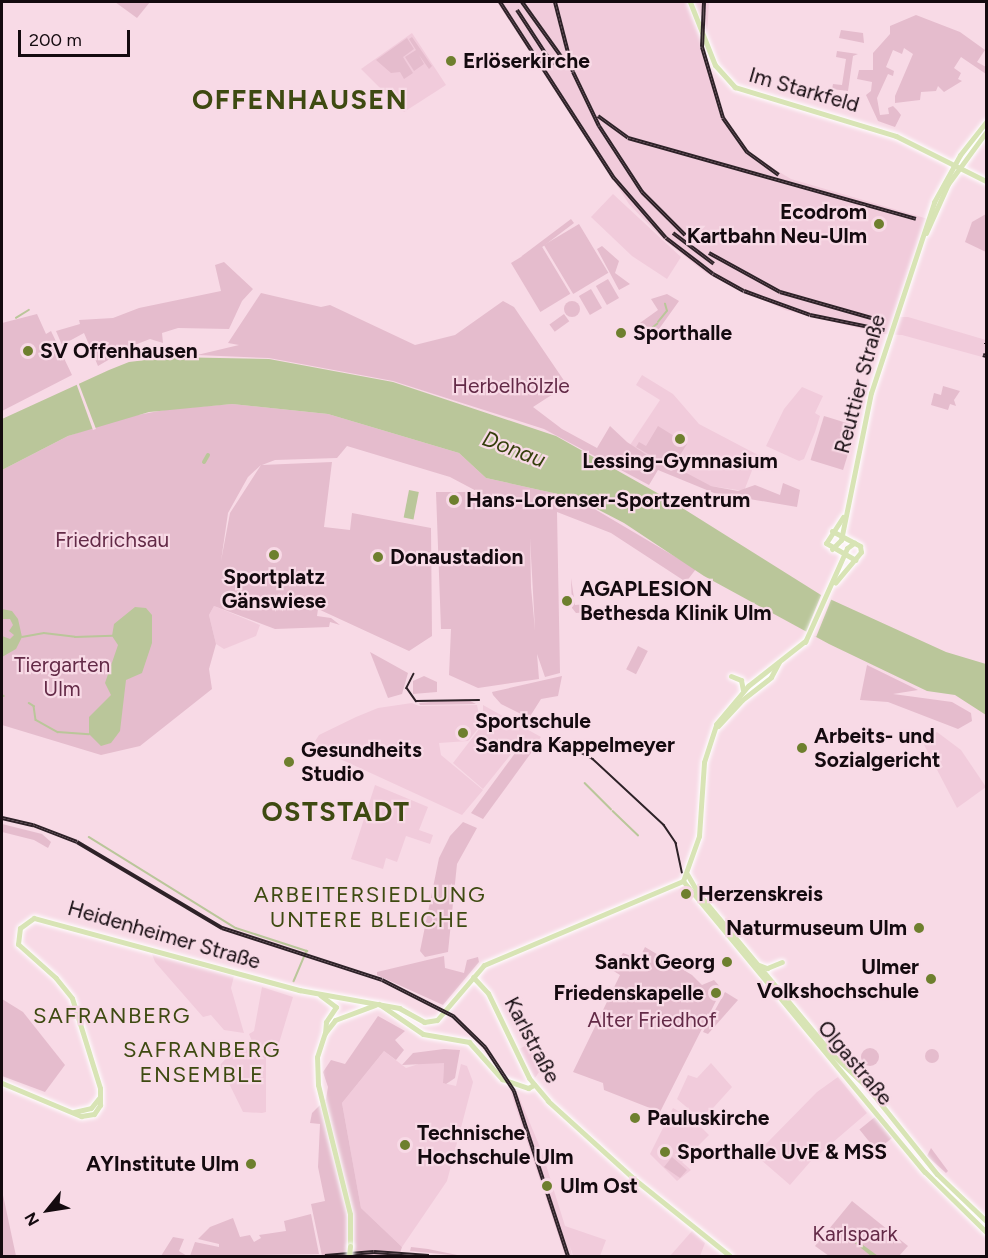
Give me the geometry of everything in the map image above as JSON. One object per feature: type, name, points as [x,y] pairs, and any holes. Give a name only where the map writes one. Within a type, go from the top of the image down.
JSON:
[{"type":"main road","name":"Im Starkfeld","points":[[690,2],[715,65],[735,87],[896,136],[987,181]]},
{"type":"main road","name":"Reuttier Straße","points":[[842,536],[871,393],[912,265],[957,165],[987,122]]},
{"type":"main road","name":"Reuttier Straße","points":[[957,165],[987,132]]},
{"type":"main road","name":"Reuttier Straße","points":[[832,531],[846,513]]},
{"type":"main road","points":[[830,590],[856,560],[861,552],[854,543],[832,531],[826,541],[832,549],[856,560]]},
{"type":"main road","points":[[832,549],[842,536]]},
{"type":"main road","points":[[728,710],[772,676],[775,665],[806,639],[844,555],[854,543]]},
{"type":"main road","points":[[473,977],[487,964],[682,881],[687,874],[699,836],[704,762],[712,733],[743,691],[806,639]]},
{"type":"main road","points":[[730,676],[741,680],[743,691]]},
{"type":"main road","name":"Olgastraße","points":[[687,874],[756,963],[834,1056],[868,1088],[933,1170],[987,1221]]},
{"type":"main road","name":"Olgastraße","points":[[682,881],[928,1175],[987,1232]]},
{"type":"main road","name":"Heidenheimer Straße","points":[[2,1083],[71,1112],[91,1108],[101,1095],[72,998],[56,978],[18,944],[18,930],[28,919],[43,918],[319,994],[399,1008],[421,1021],[434,1022],[473,977]]},
{"type":"main road","points":[[756,963],[767,968],[782,962]]},
{"type":"main road","name":"Karlstraße","points":[[473,977],[488,993],[534,1085],[571,1126],[730,1257]]},
{"type":"main road","points":[[319,994],[336,1007],[326,1022],[325,1034],[317,1057],[317,1078],[347,1197],[350,1257]]},
{"type":"main road","points":[[325,1034],[340,1017],[378,1004],[423,1034],[469,1042],[502,1079],[528,1088],[534,1085]]},
{"type":"shaded area","points":[[497,2],[709,2],[706,53],[719,105],[739,142],[754,157],[791,179],[928,219],[895,317],[908,317],[986,340],[986,358],[902,335],[883,334],[785,310],[706,273],[663,239],[629,204]]},
{"type":"shaded area","points":[[412,33],[446,85],[404,112],[361,69]]},
{"type":"shaded area","points":[[613,194],[681,257],[667,279],[632,256],[591,217]]},
{"type":"shaded area","name":"Lessing-Gymnasium","points":[[642,375],[673,394],[699,424],[758,455],[744,491],[711,486],[671,471],[630,445],[660,400],[636,385]]},
{"type":"shaded area","points":[[802,387],[823,396],[815,413],[820,416],[815,432],[804,459],[799,461],[766,446],[784,409]]},
{"type":"shaded area","points":[[214,606],[260,625],[256,636],[224,649],[216,644],[209,615]]},
{"type":"shaded area","points":[[412,703],[419,706],[477,705],[481,725],[468,741],[439,743],[441,755],[483,790],[462,815],[312,746],[319,735],[356,717],[378,708]]},
{"type":"shaded area","points":[[483,705],[541,737],[534,747],[520,743],[483,789],[453,763],[483,724]]},
{"type":"shaded area","points":[[937,732],[961,750],[986,787],[957,808],[922,741]]},
{"type":"shaded area","points":[[375,785],[428,807],[419,830],[433,835],[430,844],[406,836],[397,862],[386,858],[383,869],[351,859]]},
{"type":"shaded area","points":[[152,954],[234,976],[231,988],[244,1033],[224,1030],[211,1015],[203,1017],[155,962]]},
{"type":"shaded area","points":[[262,987],[293,997],[276,1053],[256,1051],[249,1034],[254,1031]]},
{"type":"shaded area","points":[[531,1043],[537,1053],[547,1060],[535,1078],[519,1049]]},
{"type":"shaded area","points":[[245,1045],[252,1058],[266,1055],[266,1112],[243,1112],[220,1065],[233,1051]]},
{"type":"shaded area","name":"Technische Hochschule Ulm","points":[[384,1051],[406,1068],[428,1061],[444,1063],[443,1083],[456,1086],[461,1064],[467,1066],[473,1082],[447,1181],[402,1247],[361,1208],[342,1103]]},
{"type":"shaded area","points":[[711,1063],[732,1087],[705,1117],[697,1116],[677,1099],[688,1075],[697,1078]]},
{"type":"shaded area","points":[[838,1077],[867,1113],[810,1162],[790,1185],[761,1160],[764,1146],[817,1092]]},
{"type":"shaded area","points":[[510,1090],[519,1097],[542,1152],[565,1226],[606,1240],[600,1256],[573,1256],[570,1246],[572,1256],[565,1256]]},
{"type":"shaded area","points":[[673,1108],[694,1120],[709,1135],[682,1162],[691,1170],[677,1181],[650,1154]]},
{"type":"shaded area","points":[[692,1231],[705,1243],[700,1256],[670,1256]]},
{"type":"green space","points":[[115,2],[150,2],[137,18]]},
{"type":"green space","points":[[916,15],[960,32],[985,50],[977,62],[986,67],[986,74],[961,57],[954,68],[961,73],[958,79],[962,81],[944,92],[938,86],[936,91],[921,92],[920,100],[895,103],[895,96],[913,54],[904,48],[902,54],[893,50],[886,67],[894,71],[893,76],[888,74],[877,98],[880,115],[889,114],[888,108],[893,106],[901,115],[895,127],[878,121],[866,95],[871,91],[872,82],[857,79],[859,70],[873,70],[873,53],[890,34],[890,26]]},
{"type":"green space","points":[[841,30],[863,33],[864,43],[839,38]]},
{"type":"green space","points":[[412,37],[432,66],[429,69],[419,55],[424,64],[414,71],[405,57],[416,50],[409,39]]},
{"type":"green space","points":[[407,38],[414,49],[403,57],[413,73],[404,79],[400,72],[391,73],[376,60]]},
{"type":"green space","points":[[837,51],[858,54],[853,56],[848,91],[832,89],[833,84],[842,85],[846,59],[836,57]]},
{"type":"green space","points":[[986,214],[986,252],[965,242],[972,222]]},
{"type":"green space","points":[[571,219],[574,223],[524,260],[521,256]]},
{"type":"green space","points":[[579,224],[608,273],[573,294],[544,245]]},
{"type":"green space","points":[[541,245],[570,294],[540,312],[511,263]]},
{"type":"green space","points":[[602,246],[619,261],[615,273],[630,284],[619,290],[597,249]]},
{"type":"green space","points":[[224,262],[253,289],[242,301],[229,329],[178,328],[162,333],[163,343],[150,339],[132,346],[98,366],[84,333],[62,345],[56,331],[80,324],[79,320],[113,318],[139,308],[221,291],[215,265]]},
{"type":"green space","points":[[608,279],[619,298],[607,305],[596,286]]},
{"type":"green space","points":[[591,289],[602,308],[590,315],[579,296]]},
{"type":"green space","name":"Herbelhölzle","points":[[261,293],[321,307],[330,305],[415,345],[455,335],[503,301],[514,307],[567,385],[533,407],[562,429],[597,448],[610,426],[627,442],[671,471],[677,468],[711,486],[738,491],[755,485],[780,495],[783,483],[800,490],[797,507],[714,493],[658,470],[649,485],[544,429],[393,381],[269,358],[197,355],[239,345],[228,343]]},
{"type":"green space","points":[[667,294],[679,301],[659,329],[650,332],[641,323],[637,325],[658,310],[651,299]]},
{"type":"green space","points":[[569,301],[575,301],[580,309],[578,315],[569,317],[564,312],[564,306]]},
{"type":"green space","name":"SV Offenhausen","points":[[37,314],[46,334],[51,331],[72,375],[2,411],[2,323]]},
{"type":"green space","points":[[564,314],[569,321],[555,332],[549,325]]},
{"type":"green space","points":[[943,386],[960,391],[954,400],[956,406],[950,404],[948,410],[931,405],[934,393],[941,395]]},
{"type":"green space","points":[[232,404],[328,414],[459,453],[486,478],[576,498],[696,569],[686,582],[611,533],[557,512],[560,673],[545,677],[537,654],[539,679],[478,688],[449,675],[451,629],[441,629],[436,492],[467,492],[485,499],[484,495],[450,477],[347,446],[337,458],[275,460],[262,465],[332,462],[324,527],[350,530],[352,513],[431,528],[432,636],[409,651],[318,609],[317,616],[331,618],[340,625],[330,622],[329,627],[275,629],[214,606],[209,615],[216,644],[209,669],[212,689],[140,746],[101,755],[2,725],[2,470],[68,436],[121,418],[170,409]],"holes":[[[261,465],[230,513],[221,561],[228,513],[248,477]],[[530,538],[535,629],[535,630],[531,587]]]},
{"type":"green space","points":[[824,416],[857,426],[843,470],[811,460]]},
{"type":"green space","points":[[658,426],[687,444],[672,468],[636,447],[639,442],[646,446]]},
{"type":"green space","points":[[571,578],[575,605],[588,604],[589,612],[576,613],[572,608]]},
{"type":"green space","points":[[638,646],[648,651],[636,674],[626,669]]},
{"type":"green space","points":[[370,652],[408,673],[402,694],[388,698]]},
{"type":"green space","points":[[867,665],[918,690],[893,694],[952,702],[971,713],[972,721],[958,729],[888,702],[860,700]]},
{"type":"green space","points":[[424,676],[437,682],[437,692],[413,694],[413,681]]},
{"type":"green space","points":[[562,676],[558,696],[541,699],[529,718],[501,704],[492,692]]},
{"type":"green space","points":[[466,699],[476,704],[420,705],[419,703]]},
{"type":"green space","points":[[521,745],[531,749],[531,753],[483,819],[471,813]]},
{"type":"green space","points":[[463,822],[477,828],[457,864],[448,952],[425,957],[420,951],[439,858],[450,836]]},
{"type":"green space","points":[[2,824],[42,834],[51,842],[48,848],[34,840],[2,832]]},
{"type":"green space","name":"Alter Friedhof","points":[[645,947],[692,975],[702,985],[714,980],[722,989],[660,1112],[604,1090],[603,1083],[573,1072],[620,975],[612,970],[623,953],[639,959]]},
{"type":"green space","points":[[444,956],[445,968],[464,973],[467,960],[478,957],[479,962],[443,1005],[377,975],[377,972]]},
{"type":"green space","points":[[725,992],[738,1000],[708,1034],[703,1032]]},
{"type":"green space","points":[[2,999],[23,1012],[65,1065],[45,1092],[2,1076]]},
{"type":"green space","points":[[378,1016],[405,1031],[395,1040],[404,1050],[396,1060],[384,1051],[342,1103],[361,1208],[402,1247],[399,1256],[322,1256],[311,1204],[325,1201],[318,1167],[320,1124],[310,1123],[312,1113],[326,1099],[328,1087],[323,1072],[331,1060],[345,1064]]},
{"type":"green space","points":[[870,1048],[878,1053],[879,1057],[874,1065],[870,1066],[862,1061],[861,1057],[866,1049]]},
{"type":"green space","points":[[444,1049],[460,1050],[455,1078],[446,1084],[443,1083],[444,1063],[402,1065],[413,1053]]},
{"type":"green space","points":[[932,1049],[937,1051],[939,1056],[937,1061],[932,1063],[927,1061],[925,1056],[927,1051]]},
{"type":"green space","points":[[875,1117],[892,1138],[876,1151],[859,1130]]},
{"type":"green space","points":[[931,1148],[948,1171],[946,1173],[927,1156]]},
{"type":"green space","points":[[672,1157],[687,1170],[680,1178],[664,1167]]},
{"type":"green space","points":[[2,1191],[3,1195],[16,1256],[2,1256]]},
{"type":"green space","name":"Karlspark","points":[[852,1201],[908,1246],[899,1256],[829,1256],[815,1246]]},
{"type":"green space","points":[[311,1214],[319,1254],[190,1256],[195,1242],[219,1247],[219,1244],[198,1239],[210,1227],[233,1218],[240,1237],[250,1235],[254,1242],[261,1238],[259,1235],[286,1231],[284,1221]]},
{"type":"green space","points":[[173,1237],[184,1239],[179,1251],[187,1256],[161,1256]]},
{"type":"green space","points":[[411,1247],[428,1249],[462,1256],[410,1251]]},
{"type":"water","name":"Donau","points":[[170,357],[269,359],[393,382],[556,436],[668,499],[821,595],[946,652],[986,664],[986,715],[955,695],[927,691],[829,644],[704,576],[624,523],[576,498],[486,478],[459,453],[328,414],[232,404],[149,412],[68,436],[2,470],[2,419],[129,362]]},
{"type":"water","points":[[409,490],[419,492],[413,519],[404,517]]},
{"type":"water","points":[[135,607],[146,608],[152,615],[152,643],[142,673],[126,680],[120,731],[111,743],[101,746],[89,734],[89,717],[111,695],[105,683],[118,645],[112,636],[114,624]]},
{"type":"water","points":[[2,609],[12,611],[18,619],[22,637],[16,649],[2,657],[2,636],[10,639],[14,635],[9,631],[13,625],[10,619],[2,619]]},
{"type":"water","points":[[844,1229],[878,1256],[871,1256],[841,1232]]},
{"type":"pier","points":[[77,379],[96,429],[93,430],[75,380]]},
{"type":"pier","points":[[822,593],[832,597],[816,637],[806,633]]},
{"type":"waterway","points":[[658,322],[667,311],[665,304]]},
{"type":"waterway","points":[[16,318],[29,310]]},
{"type":"waterway","points":[[647,332],[657,324]]},
{"type":"waterway","points":[[204,462],[208,455]]},
{"type":"waterway","points":[[22,637],[44,633],[75,637],[112,636]]},
{"type":"waterway","points":[[29,703],[34,706],[36,720],[58,732],[89,734]]},
{"type":"waterway","points":[[585,783],[611,809]]},
{"type":"waterway","points":[[613,811],[638,835]]},
{"type":"waterway","points":[[89,837],[236,928],[307,951],[294,981]]},
{"type":"tram line","points":[[414,674],[407,688],[416,701],[479,700]]},
{"type":"tram line","points":[[553,738],[593,759],[664,825],[676,843],[682,872]]},
{"type":"railway","points":[[500,2],[614,178],[666,238],[713,274],[744,291],[810,315],[884,330]]},
{"type":"railway","points":[[522,2],[565,62]]},
{"type":"railway","points":[[555,2],[573,72],[599,126],[642,192],[685,235]]},
{"type":"railway","points":[[704,2],[702,47],[723,118],[747,152],[779,175]]},
{"type":"railway","points":[[517,10],[553,65]]},
{"type":"railway","points":[[598,116],[628,138],[916,219]]},
{"type":"railway","points":[[673,233],[714,264]]},
{"type":"railway","points":[[709,253],[780,292],[871,318]]},
{"type":"railway","points":[[2,818],[33,825],[77,842],[222,928],[382,980],[453,1016],[485,1047],[514,1091],[568,1256]]},
{"type":"railway","points":[[325,1256],[374,1252],[429,1256]]},
{"type":"place","name":"Erlöserkirche","points":[[451,61]]},
{"type":"place","name":"Ecodrom Kartbahn Neu-Ulm","points":[[879,224]]},
{"type":"place","name":"Sporthalle","points":[[621,333]]},
{"type":"place","name":"SV Offenhausen","points":[[28,351]]},
{"type":"place","name":"Lessing-Gymnasium","points":[[680,439]]},
{"type":"place","name":"Hans-Lorenser-Sportzentrum","points":[[454,500]]},
{"type":"place","name":"Sportplatz Gänswiese","points":[[274,555]]},
{"type":"place","name":"Donaustadion","points":[[378,557]]},
{"type":"place","name":"AGAPLESION Bethesda Klinik Ulm","points":[[567,601]]},
{"type":"place","name":"Sportschule Sandra Kappelmeyer","points":[[463,733]]},
{"type":"place","name":"Arbeits- und Sozialgericht","points":[[802,748]]},
{"type":"place","name":"Gesundheits Studio","points":[[289,762]]},
{"type":"place","name":"Herzenskreis","points":[[686,894]]},
{"type":"place","name":"Naturmuseum Ulm","points":[[919,928]]},
{"type":"place","name":"Sankt Georg","points":[[727,962]]},
{"type":"place","name":"Ulmer Volkshochschule","points":[[931,979]]},
{"type":"place","name":"Friedenskapelle","points":[[716,993]]},
{"type":"place","name":"Pauluskirche","points":[[635,1118]]},
{"type":"place","name":"Technische Hochschule Ulm","points":[[405,1145]]},
{"type":"place","name":"Sporthalle UvE & MSS","points":[[665,1152]]},
{"type":"place","name":"AYInstitute Ulm","points":[[251,1164]]},
{"type":"place","name":"Ulm Ost","points":[[547,1186]]},
{"type":"district","name":"OFFENHAUSEN","points":[[300,100]]},
{"type":"district","name":"OSTSTADT","points":[[336,812]]},
{"type":"district","name":"ARBEITERSIEDLUNG UNTERE BLEICHE","points":[[370,906]]},
{"type":"district","name":"SAFRANBERG","points":[[112,1016]]},
{"type":"district","name":"SAFRANBERG ENSEMBLE","points":[[202,1062]]},
{"type":"park label","name":"Friedrichsau","points":[[112,540]]},
{"type":"park label","name":"Tiergarten Ulm","points":[[62,677]]}]
